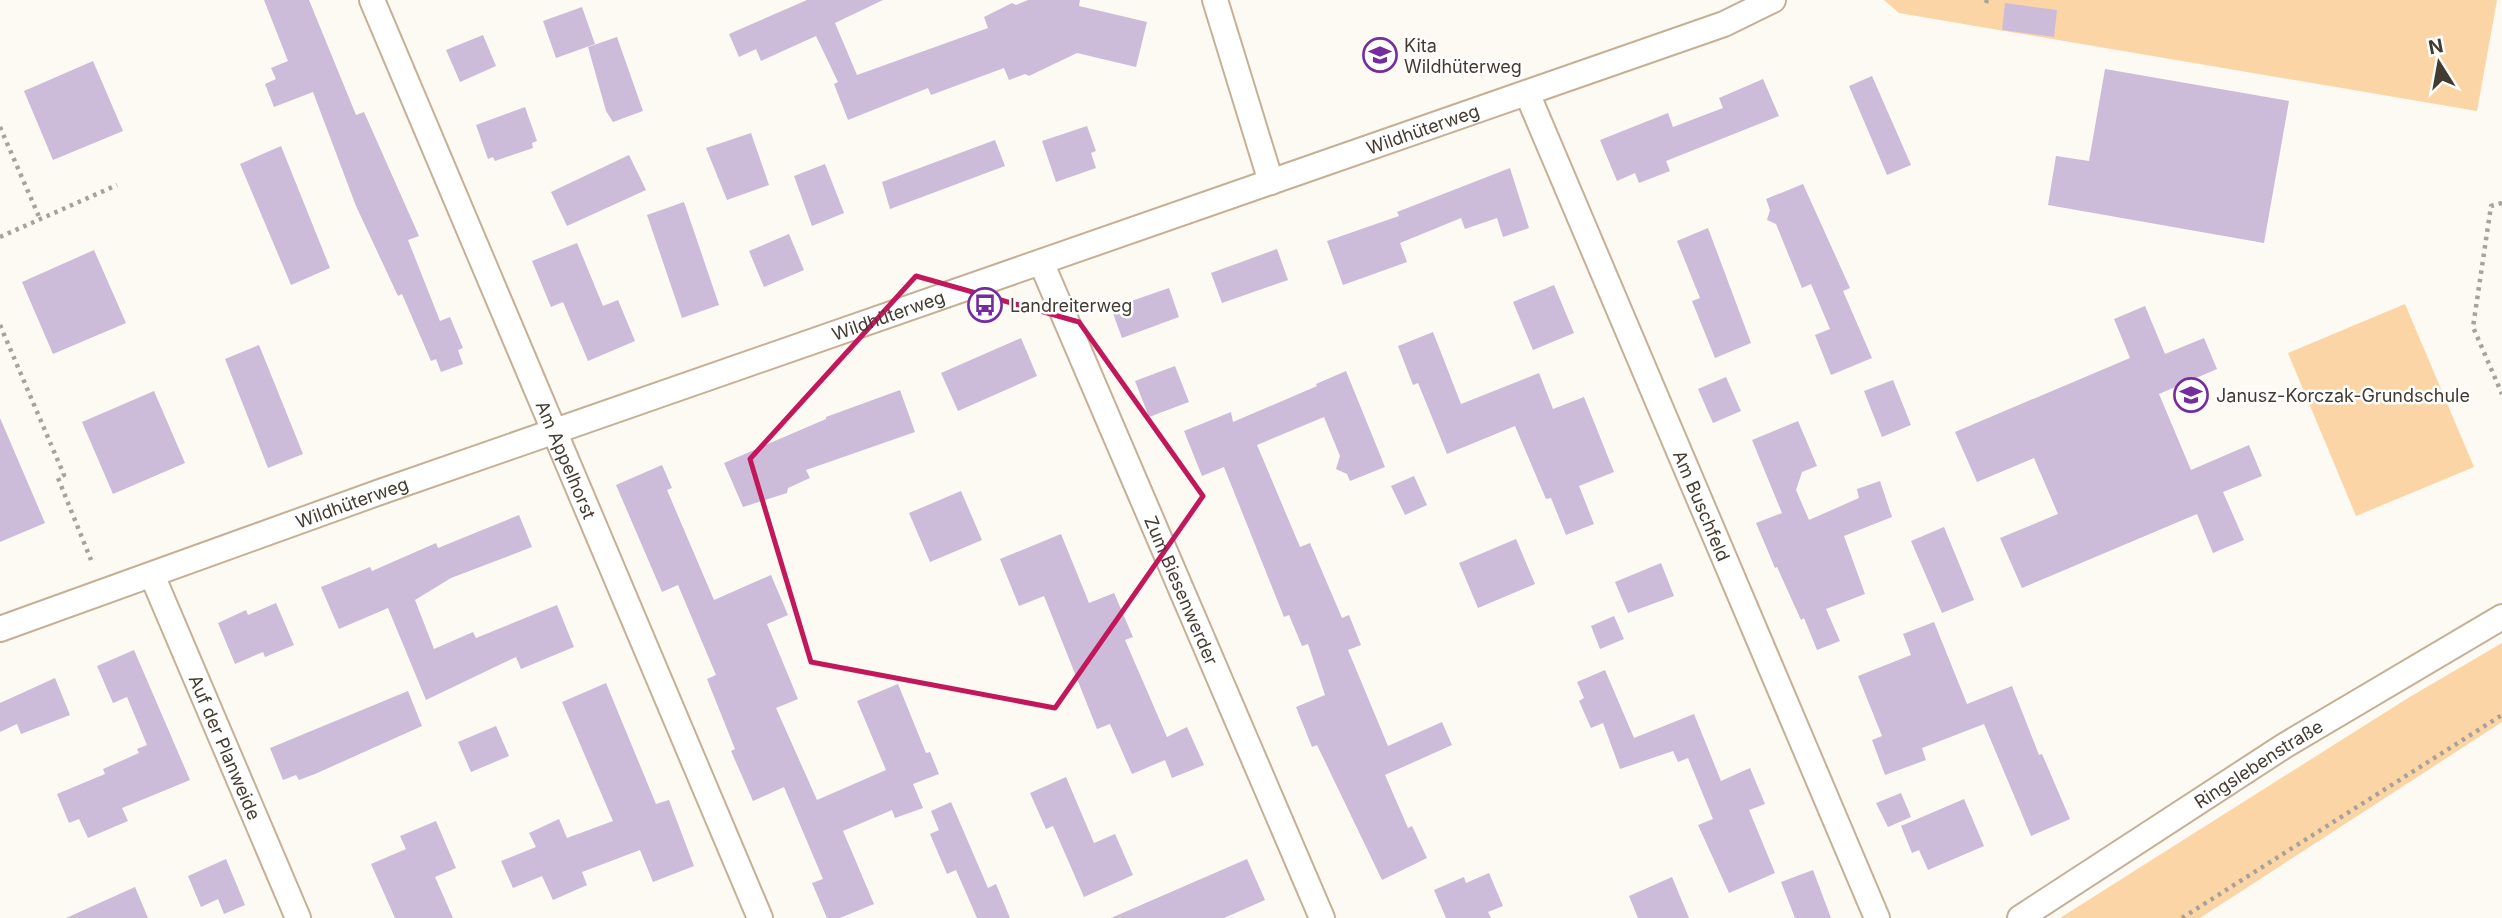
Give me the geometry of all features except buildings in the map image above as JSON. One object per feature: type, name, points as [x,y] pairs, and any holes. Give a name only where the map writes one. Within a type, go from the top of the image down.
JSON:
[{"type":"street","name":"Am Appelhorst","points":[[372,0],[760,918]]},
{"type":"street","points":[[1214,0],[1271,182]]},
{"type":"street","name":"Wildhüterweg","points":[[0,629],[555,431],[1724,24],[1773,0]]},
{"type":"street","name":"Am Buschfeld","points":[[1527,93],[1877,918]]},
{"type":"street","name":"Zum Biesenwerder","points":[[1041,262],[1322,918]]},
{"type":"street","name":"Auf der Planweide","points":[[152,575],[298,918]]},
{"type":"street","name":"Ringslebenstraße","points":[[2020,918],[2284,746],[2502,617]]},
{"type":"path","points":[[0,127],[40,220]]},
{"type":"path","points":[[0,237],[117,186]]},
{"type":"path","points":[[2502,203],[2491,206],[2473,327],[2502,394]]},
{"type":"path","points":[[0,325],[64,475],[58,478],[91,559]]},
{"type":"path","points":[[2182,918],[2502,715]]},
{"type":"highlighted area","points":[[916,276],[1079,322],[1203,496],[1055,708],[811,662],[750,459]]},
{"type":"shaded area","points":[[1884,0],[2497,0],[2477,111],[1899,13]]},
{"type":"shaded area","points":[[2405,304],[2474,467],[2356,516],[2288,353]]},
{"type":"shaded area","points":[[2502,643],[2502,722],[2200,918],[2060,918],[2408,698]]},
{"type":"place","name":"Kita Wildhüterweg","points":[[1380,55]]},
{"type":"place","name":"Landreiterweg","points":[[985,305]]},
{"type":"place","name":"Janusz-Korczak-Grundschule","points":[[2191,395]]}]
